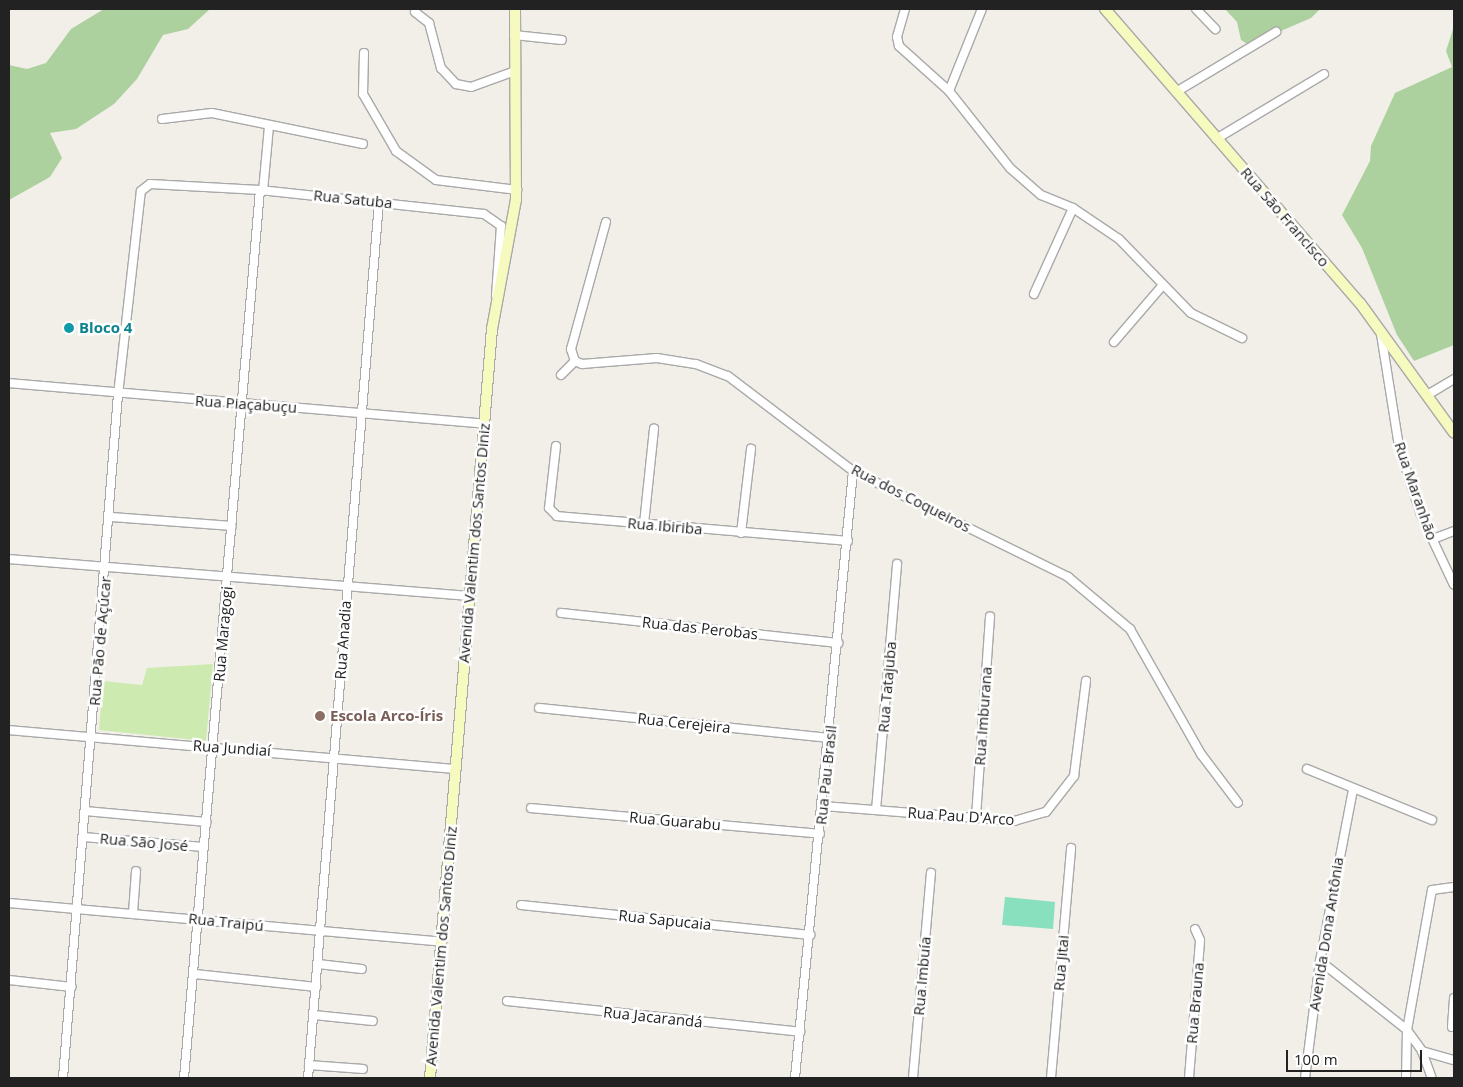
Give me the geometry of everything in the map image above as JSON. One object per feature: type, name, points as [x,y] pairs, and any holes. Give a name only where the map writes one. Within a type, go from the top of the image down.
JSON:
[{"type":"street","name":"Avenida Valentim dos Santos Diniz","points":[[430,1078],[469,596],[496,301],[517,190],[515,9]]},
{"type":"street","points":[[905,9],[898,44],[948,90],[1020,178],[1041,195],[1073,208],[1118,239],[1162,286],[1191,313],[1242,338]]},
{"type":"street","points":[[948,90],[982,9]]},
{"type":"street","name":"Rua São Francisco","points":[[1105,9],[1381,334],[1428,394],[1454,433]]},
{"type":"street","points":[[1196,9],[1215,29]]},
{"type":"street","points":[[415,12],[429,23],[441,68],[456,84],[471,87],[515,71]]},
{"type":"street","points":[[1176,92],[1276,32]]},
{"type":"street","points":[[514,35],[562,40]]},
{"type":"street","points":[[364,53],[363,94],[396,151],[436,180],[517,190]]},
{"type":"street","points":[[1216,138],[1324,74]]},
{"type":"street","points":[[162,119],[212,113],[363,144]]},
{"type":"street","name":"Rua Maragogi","points":[[184,1078],[195,974],[204,847],[228,578],[240,404],[269,126]]},
{"type":"street","name":"Rua Satuba","points":[[137,204],[141,190],[150,184],[262,190],[484,214],[496,220],[500,226],[496,301]]},
{"type":"street","name":"Rua Anadia","points":[[308,1078],[379,202]]},
{"type":"street","name":"Rua Pão de Açúcar","points":[[62,1078],[72,986],[83,837],[112,517],[118,394],[137,204]]},
{"type":"street","points":[[1034,294],[1073,208]]},
{"type":"street","points":[[561,375],[575,360],[571,348],[606,222]]},
{"type":"street","points":[[1114,342],[1162,286]]},
{"type":"street","name":"Rua Maranhão","points":[[1381,334],[1399,447],[1433,540],[1454,585]]},
{"type":"street","name":"Rua dos Coqueiros","points":[[575,360],[582,364],[657,358],[712,369],[756,394],[853,471],[1068,577],[1094,594],[1130,630],[1201,754],[1238,803]]},
{"type":"street","points":[[1428,394],[1454,379]]},
{"type":"street","name":"Rua Piaçabuçu","points":[[9,383],[118,394],[484,424]]},
{"type":"street","points":[[644,524],[654,429]]},
{"type":"street","name":"Rua Ibiriba","points":[[556,446],[551,512],[644,524],[848,541]]},
{"type":"street","points":[[741,533],[750,448]]},
{"type":"street","name":"Rua Pau Brasil","points":[[795,1078],[830,738],[853,471]]},
{"type":"street","points":[[112,517],[232,526]]},
{"type":"street","points":[[1433,540],[1454,531]]},
{"type":"street","points":[[9,559],[469,596]]},
{"type":"street","name":"Rua Tatajuba","points":[[876,810],[898,564]]},
{"type":"street","name":"Rua das Perobas","points":[[561,612],[838,643]]},
{"type":"street","name":"Rua Imburana","points":[[976,817],[990,616]]},
{"type":"street","name":"Rua Pau D'Arco","points":[[823,806],[976,817],[1032,818],[1058,801],[1074,776],[1086,680]]},
{"type":"street","name":"Rua Cerejeira","points":[[539,708],[830,738]]},
{"type":"street","name":"Rua Jundiaí","points":[[9,730],[334,756],[456,769]]},
{"type":"street","points":[[1307,769],[1353,790],[1432,820]]},
{"type":"street","name":"Avenida Dona Antônia","points":[[1305,1078],[1320,961],[1353,790]]},
{"type":"street","name":"Rua Guarabu","points":[[531,808],[820,834]]},
{"type":"street","points":[[86,811],[207,822]]},
{"type":"street","name":"Rua São José","points":[[83,837],[204,847]]},
{"type":"street","name":"Rua Jitai","points":[[1051,1078],[1071,848]]},
{"type":"street","points":[[133,913],[136,871]]},
{"type":"street","name":"Rua Imbuía","points":[[913,1078],[931,873]]},
{"type":"street","points":[[1406,1078],[1407,1030],[1432,890],[1454,887]]},
{"type":"street","name":"Rua Traipú","points":[[9,903],[320,928],[442,942]]},
{"type":"street","name":"Rua Sapucaia","points":[[521,905],[810,935]]},
{"type":"street","name":"Rua Brauna","points":[[1189,1078],[1200,940],[1195,929]]},
{"type":"street","points":[[1320,961],[1407,1030],[1422,1051],[1432,1078]]},
{"type":"street","points":[[318,964],[362,969]]},
{"type":"street","points":[[195,974],[316,987]]},
{"type":"street","points":[[9,980],[72,986]]},
{"type":"street","points":[[1452,1027],[1454,998]]},
{"type":"street","name":"Rua Jacarandá","points":[[506,1001],[800,1032]]},
{"type":"street","points":[[314,1015],[373,1021]]},
{"type":"street","points":[[1422,1051],[1454,1060]]},
{"type":"street","points":[[309,1065],[363,1069]]},
{"type":"green space","points":[[104,9],[210,9],[188,29],[163,35],[137,79],[114,104],[76,129],[50,133],[62,158],[50,177],[9,200],[9,65],[27,69],[46,63],[71,29]]},
{"type":"green space","points":[[1225,9],[1320,9],[1311,18],[1249,45],[1241,40],[1237,22]]},
{"type":"green space","points":[[1454,26],[1454,345],[1414,361],[1397,335],[1362,248],[1342,215],[1370,161],[1371,146],[1395,93],[1452,67],[1446,51]]},
{"type":"green space","points":[[213,664],[206,741],[99,730],[103,681],[142,685],[147,668]]},
{"type":"green space","points":[[1005,897],[1055,902],[1053,929],[1002,925]]},
{"type":"place","name":"Bloco 4","points":[[69,328]]},
{"type":"place","name":"Escola Arco-Íris","points":[[320,716]]}]
